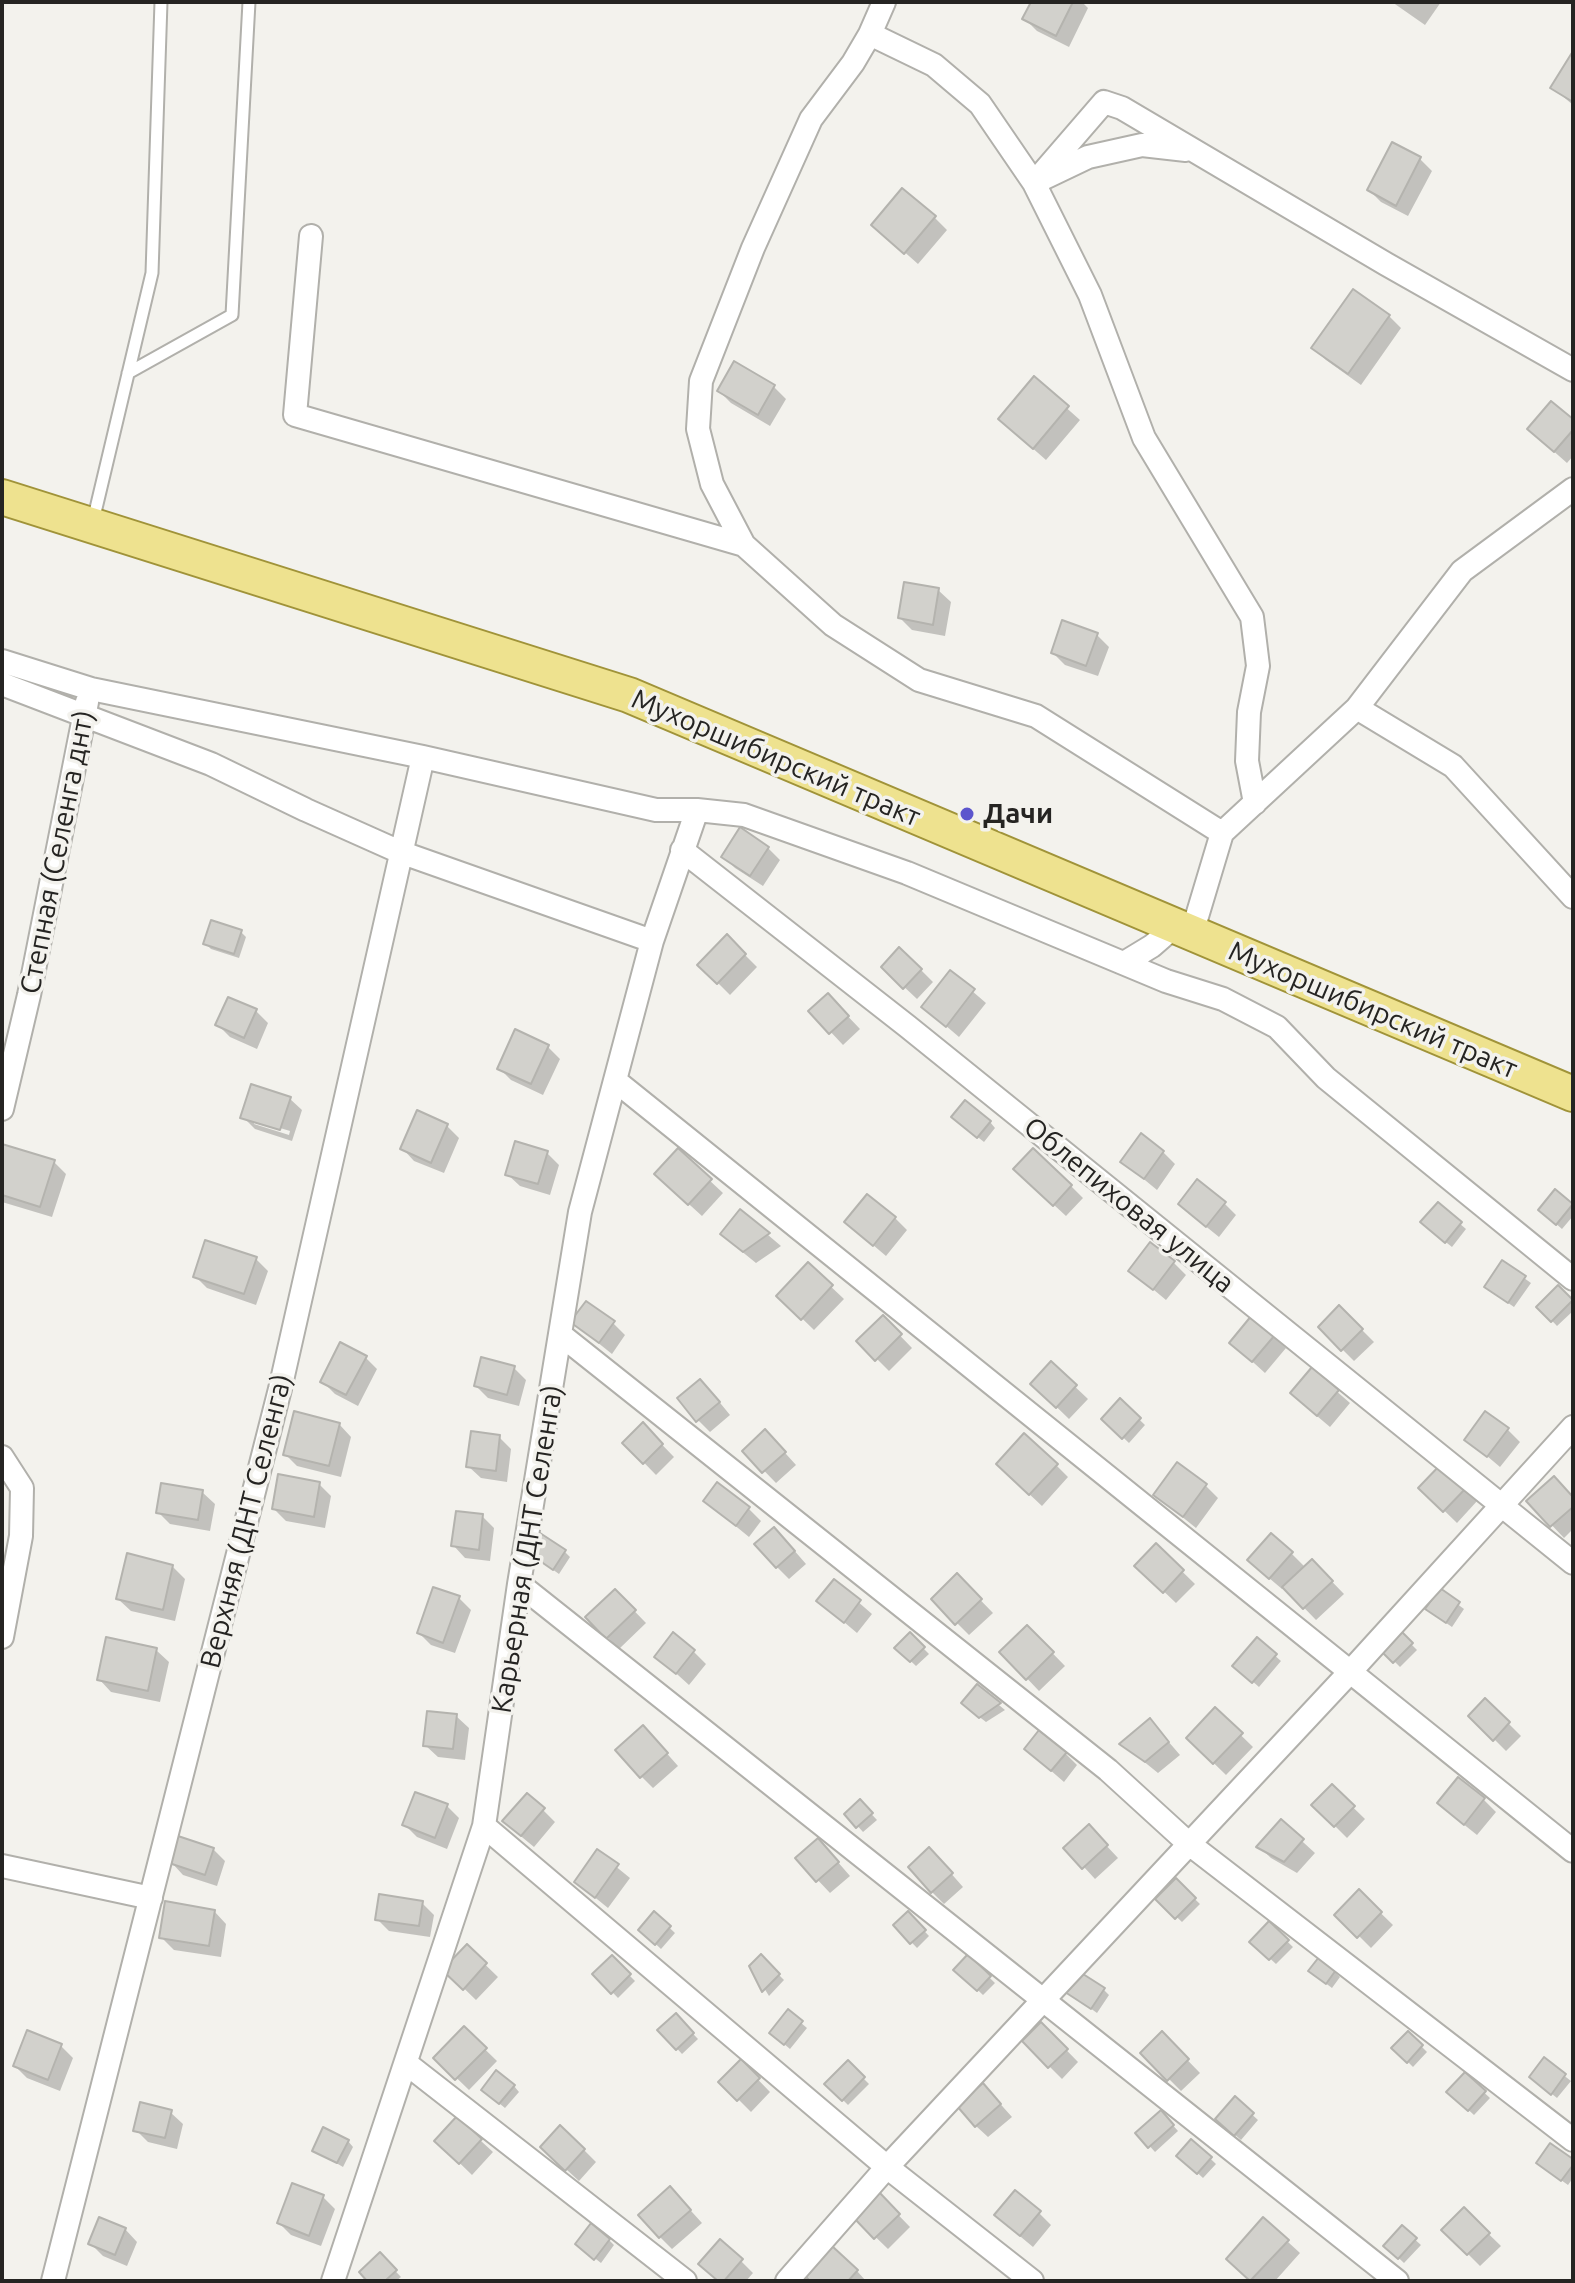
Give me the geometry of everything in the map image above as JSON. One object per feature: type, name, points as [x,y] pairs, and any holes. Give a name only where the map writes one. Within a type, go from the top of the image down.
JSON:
[{"type":"main road","name":"Мухоршибирский тракт","points":[[2,497],[629,695],[1573,1094]]},
{"type":"street","points":[[884,2],[853,63],[811,119],[753,248],[701,381],[698,429],[712,484],[744,545],[833,625],[919,680],[1036,716],[1222,833]]},
{"type":"street","points":[[870,34],[934,65],[980,104],[1034,183],[1090,295],[1144,438],[1252,617],[1258,666],[1249,712],[1247,761],[1255,803]]},
{"type":"street","points":[[1034,183],[1104,102],[1122,108],[1573,370]]},
{"type":"street","points":[[1034,183],[1088,157],[1142,145],[1195,151]]},
{"type":"street","points":[[311,236],[295,415],[744,545]]},
{"type":"street","points":[[1124,963],[1183,929],[1222,833],[1357,708],[1462,571],[1573,489]]},
{"type":"street","points":[[2,661],[91,689],[423,757],[656,810],[744,815],[907,873],[1166,981],[1223,999],[1277,1027],[1326,1078],[1573,1279]]},
{"type":"street","points":[[2,684],[211,764],[400,852],[652,941]]},
{"type":"street","name":"Степная (Селенга днт)","points":[[2,1109],[29,995],[91,689]]},
{"type":"street","points":[[1357,708],[1453,766],[1573,897]]},
{"type":"street","name":"Верхняя (ДНТ Селенга)","points":[[53,2281],[280,1389],[423,757]]},
{"type":"street","name":"Карьерная (ДНТ Селенга)","points":[[333,2281],[484,1826],[519,1584],[580,1212],[652,941],[697,810]]},
{"type":"street","name":"Облепиховая улица","points":[[682,850],[907,1026],[1573,1563]]},
{"type":"street","points":[[617,1082],[1573,1851]]},
{"type":"street","points":[[561,1335],[1108,1770],[1188,1843],[1573,2140]]},
{"type":"street","points":[[787,2281],[887,2167],[1350,1672],[1573,1427]]},
{"type":"street","points":[[2,1457],[22,1488],[21,1536],[2,1637]]},
{"type":"street","points":[[519,1584],[1397,2281]]},
{"type":"street","points":[[484,1826],[887,2167],[1032,2281]]},
{"type":"street","points":[[2,1866],[151,1898]]},
{"type":"street","points":[[407,2064],[685,2281]]},
{"type":"lane","points":[[92,526],[152,273],[161,2]]},
{"type":"lane","points":[[128,373],[232,315],[249,2]]},
{"type":"building","points":[[1031,2],[1073,2],[1056,36],[1022,19]]},
{"type":"building","points":[[1573,51],[1573,102],[1550,88]]},
{"type":"building","points":[[1392,142],[1421,157],[1396,206],[1367,190]]},
{"type":"building","points":[[902,188],[936,216],[904,254],[871,225]]},
{"type":"building","points":[[1353,289],[1390,315],[1348,374],[1311,348]]},
{"type":"building","points":[[734,361],[775,385],[758,415],[717,391]]},
{"type":"building","points":[[1034,376],[1069,406],[1033,449],[998,419]]},
{"type":"building","points":[[1551,401],[1573,419],[1573,430],[1554,452],[1527,429]]},
{"type":"building","points":[[904,582],[939,588],[933,625],[898,618]]},
{"type":"building","points":[[1062,620],[1098,633],[1086,666],[1051,653]]},
{"type":"building","points":[[740,827],[769,847],[750,876],[721,857]]},
{"type":"building","points":[[211,920],[242,930],[234,954],[203,944]]},
{"type":"building","points":[[727,934],[746,954],[717,984],[697,965]]},
{"type":"building","points":[[899,947],[922,969],[903,989],[881,967]]},
{"type":"building","points":[[950,970],[975,989],[946,1027],[921,1007]]},
{"type":"building","points":[[828,993],[849,1016],[829,1034],[808,1011]]},
{"type":"building","points":[[228,997],[257,1009],[244,1038],[215,1025]]},
{"type":"building","points":[[515,1029],[549,1045],[531,1084],[497,1069]]},
{"type":"building","points":[[251,1084],[291,1097],[280,1130],[240,1118]]},
{"type":"building","points":[[965,1100],[991,1121],[977,1138],[951,1117]]},
{"type":"building","points":[[417,1110],[448,1124],[431,1163],[400,1149]]},
{"type":"building","points":[[1141,1133],[1164,1151],[1144,1179],[1120,1162]]},
{"type":"building","points":[[515,1141],[548,1151],[538,1184],[505,1175]]},
{"type":"building","points":[[2,1144],[55,1160],[40,1207],[2,1195]]},
{"type":"building","points":[[678,1148],[712,1179],[688,1205],[654,1174]]},
{"type":"building","points":[[1033,1148],[1072,1185],[1053,1206],[1013,1169]]},
{"type":"building","points":[[1197,1179],[1226,1202],[1206,1227],[1178,1204]]},
{"type":"building","points":[[1555,1189],[1573,1204],[1556,1225],[1538,1210]]},
{"type":"building","points":[[867,1194],[896,1217],[873,1246],[844,1222]]},
{"type":"building","points":[[1438,1202],[1462,1222],[1445,1243],[1420,1222]]},
{"type":"building","points":[[740,1209],[770,1233],[743,1252],[720,1234]]},
{"type":"building","points":[[205,1240],[257,1257],[244,1294],[193,1277]]},
{"type":"building","points":[[1150,1242],[1175,1261],[1153,1290],[1128,1271]]},
{"type":"building","points":[[1502,1260],[1526,1276],[1508,1303],[1484,1287]]},
{"type":"building","points":[[808,1262],[833,1285],[801,1320],[776,1296]]},
{"type":"building","points":[[1558,1285],[1573,1300],[1551,1322],[1536,1307]]},
{"type":"building","points":[[586,1301],[615,1321],[599,1343],[570,1322]]},
{"type":"building","points":[[1339,1305],[1363,1329],[1341,1351],[1318,1327]]},
{"type":"building","points":[[883,1315],[902,1334],[875,1361],[856,1341]]},
{"type":"building","points":[[1252,1315],[1275,1335],[1252,1362],[1229,1343]]},
{"type":"building","points":[[340,1342],[367,1356],[346,1395],[320,1382]]},
{"type":"building","points":[[481,1357],[515,1366],[507,1395],[474,1386]]},
{"type":"building","points":[[1051,1361],[1077,1385],[1056,1408],[1030,1384]]},
{"type":"building","points":[[1312,1367],[1339,1390],[1317,1416],[1290,1393]]},
{"type":"building","points":[[700,1379],[720,1402],[696,1422],[677,1398]]},
{"type":"building","points":[[1120,1398],[1141,1418],[1122,1439],[1101,1419]]},
{"type":"building","points":[[294,1411],[340,1423],[329,1466],[283,1455]]},
{"type":"building","points":[[1485,1411],[1509,1428],[1487,1457],[1464,1440]]},
{"type":"building","points":[[643,1422],[663,1444],[643,1464],[622,1443]]},
{"type":"building","points":[[765,1429],[786,1452],[762,1473],[742,1451]]},
{"type":"building","points":[[471,1431],[500,1435],[496,1471],[466,1467]]},
{"type":"building","points":[[1024,1433],[1058,1464],[1029,1495],[996,1464]]},
{"type":"building","points":[[1177,1462],[1207,1484],[1183,1517],[1153,1495]]},
{"type":"building","points":[[1443,1462],[1468,1486],[1443,1512],[1418,1488]]},
{"type":"building","points":[[278,1474],[320,1482],[314,1517],[272,1509]]},
{"type":"building","points":[[1554,1476],[1573,1497],[1573,1507],[1550,1527],[1526,1501]]},
{"type":"building","points":[[717,1482],[750,1507],[736,1526],[703,1501]]},
{"type":"building","points":[[161,1483],[203,1490],[198,1520],[156,1513]]},
{"type":"building","points":[[456,1511],[483,1514],[479,1550],[451,1546]]},
{"type":"building","points":[[774,1527],[795,1551],[776,1568],[754,1544]]},
{"type":"building","points":[[540,1533],[566,1550],[553,1570],[527,1552]]},
{"type":"building","points":[[1271,1533],[1293,1552],[1269,1579],[1247,1560]]},
{"type":"building","points":[[1156,1543],[1184,1570],[1163,1593],[1134,1566]]},
{"type":"building","points":[[127,1553],[173,1565],[163,1610],[116,1599]]},
{"type":"building","points":[[1312,1559],[1333,1581],[1303,1609],[1282,1587]]},
{"type":"building","points":[[957,1573],[982,1599],[955,1625],[931,1599]]},
{"type":"building","points":[[834,1579],[861,1600],[844,1623],[816,1601]]},
{"type":"building","points":[[433,1587],[460,1596],[443,1643],[417,1633]]},
{"type":"building","points":[[1440,1588],[1460,1602],[1446,1623],[1425,1609]]},
{"type":"building","points":[[615,1589],[636,1610],[606,1639],[585,1617]]},
{"type":"building","points":[[1027,1625],[1054,1652],[1026,1680],[999,1652]]},
{"type":"building","points":[[1396,1626],[1413,1643],[1393,1663],[1376,1646]]},
{"type":"building","points":[[673,1632],[695,1650],[676,1674],[654,1657]]},
{"type":"building","points":[[910,1632],[925,1647],[910,1662],[894,1648]]},
{"type":"building","points":[[106,1637],[157,1648],[148,1691],[97,1680]]},
{"type":"building","points":[[1257,1637],[1277,1654],[1252,1683],[1232,1666]]},
{"type":"building","points":[[977,1684],[1001,1703],[979,1718],[961,1703]]},
{"type":"building","points":[[1485,1698],[1510,1722],[1493,1741],[1468,1716]]},
{"type":"building","points":[[1215,1707],[1243,1733],[1213,1764],[1186,1738]]},
{"type":"building","points":[[427,1711],[457,1714],[453,1749],[423,1746]]},
{"type":"building","points":[[1150,1718],[1169,1742],[1145,1762],[1119,1744]]},
{"type":"building","points":[[643,1725],[668,1753],[640,1778],[615,1750]]},
{"type":"building","points":[[1039,1730],[1067,1752],[1051,1771],[1024,1749]]},
{"type":"building","points":[[1458,1777],[1485,1798],[1464,1825],[1437,1803]]},
{"type":"building","points":[[1332,1784],[1355,1806],[1334,1827],[1311,1805]]},
{"type":"building","points":[[415,1792],[448,1804],[435,1838],[402,1825]]},
{"type":"building","points":[[527,1793],[545,1808],[521,1836],[502,1821]]},
{"type":"building","points":[[860,1799],[873,1813],[856,1828],[844,1814]]},
{"type":"building","points":[[1281,1819],[1304,1839],[1284,1862],[1256,1847]]},
{"type":"building","points":[[1089,1824],[1108,1845],[1082,1869],[1063,1848]]},
{"type":"building","points":[[178,1836],[214,1848],[205,1875],[169,1863]]},
{"type":"building","points":[[818,1838],[839,1862],[816,1882],[795,1858]]},
{"type":"building","points":[[929,1847],[953,1873],[931,1893],[908,1867]]},
{"type":"building","points":[[597,1849],[619,1864],[595,1898],[574,1882]]},
{"type":"building","points":[[1176,1878],[1196,1898],[1175,1919],[1155,1899]]},
{"type":"building","points":[[1359,1889],[1382,1912],[1357,1938],[1334,1915]]},
{"type":"building","points":[[379,1894],[423,1901],[419,1926],[375,1920]]},
{"type":"building","points":[[165,1901],[215,1910],[209,1946],[159,1938]]},
{"type":"building","points":[[654,1911],[671,1926],[655,1945],[638,1930]]},
{"type":"building","points":[[908,1911],[926,1930],[910,1944],[893,1925]]},
{"type":"building","points":[[1269,1921],[1289,1940],[1269,1960],[1249,1942]]},
{"type":"building","points":[[467,1944],[487,1963],[463,1990],[442,1970]]},
{"type":"building","points":[[761,1954],[780,1974],[762,1992],[749,1966]]},
{"type":"building","points":[[968,1954],[991,1976],[977,1991],[953,1970]]},
{"type":"building","points":[[612,1955],[631,1974],[611,1994],[592,1974]]},
{"type":"building","points":[[1319,1957],[1336,1970],[1326,1984],[1308,1971]]},
{"type":"building","points":[[1083,1974],[1105,1988],[1091,2009],[1065,1992]]},
{"type":"building","points":[[788,2009],[803,2021],[784,2045],[769,2033]]},
{"type":"building","points":[[676,2013],[694,2033],[676,2050],[657,2030]]},
{"type":"building","points":[[1041,2022],[1068,2049],[1048,2068],[1022,2041]]},
{"type":"building","points":[[464,2026],[487,2048],[455,2080],[433,2058]]},
{"type":"building","points":[[27,2030],[62,2044],[48,2080],[13,2066]]},
{"type":"building","points":[[1162,2031],[1189,2059],[1167,2081],[1140,2053]]},
{"type":"building","points":[[1408,2031],[1423,2045],[1407,2063],[1391,2048]]},
{"type":"building","points":[[1544,2057],[1566,2074],[1551,2095],[1529,2077]]},
{"type":"building","points":[[741,2059],[760,2078],[737,2101],[718,2082]]},
{"type":"building","points":[[848,2060],[865,2077],[842,2101],[824,2084]]},
{"type":"building","points":[[496,2070],[515,2085],[499,2104],[481,2090]]},
{"type":"building","points":[[1465,2072],[1486,2091],[1468,2111],[1446,2092]]},
{"type":"building","points":[[983,2083],[1001,2104],[975,2127],[957,2106]]},
{"type":"building","points":[[1235,2096],[1254,2113],[1234,2136],[1215,2119]]},
{"type":"building","points":[[140,2102],[172,2110],[165,2138],[133,2131]]},
{"type":"building","points":[[1161,2110],[1174,2125],[1148,2148],[1135,2133]]},
{"type":"building","points":[[457,2116],[482,2139],[459,2164],[434,2141]]},
{"type":"building","points":[[560,2125],[585,2149],[565,2171],[540,2147]]},
{"type":"building","points":[[323,2127],[349,2140],[337,2163],[312,2151]]},
{"type":"building","points":[[1191,2139],[1212,2157],[1197,2174],[1176,2156]]},
{"type":"building","points":[[1550,2143],[1573,2159],[1573,2165],[1561,2181],[1536,2163]]},
{"type":"building","points":[[292,2183],[324,2195],[309,2236],[277,2223]]},
{"type":"building","points":[[670,2186],[691,2210],[659,2238],[638,2215]]},
{"type":"building","points":[[1015,2190],[1041,2211],[1020,2236],[994,2215]]},
{"type":"building","points":[[879,2192],[900,2214],[874,2239],[853,2217]]},
{"type":"building","points":[[1464,2207],[1490,2233],[1467,2255],[1441,2230]]},
{"type":"building","points":[[99,2217],[126,2228],[115,2255],[88,2244]]},
{"type":"building","points":[[1263,2217],[1289,2240],[1250,2281],[1226,2259]]},
{"type":"building","points":[[591,2223],[610,2239],[594,2260],[575,2244]]},
{"type":"building","points":[[1402,2225],[1417,2238],[1398,2259],[1383,2246]]},
{"type":"building","points":[[720,2239],[743,2259],[724,2281],[718,2281],[698,2264]]},
{"type":"building","points":[[832,2246],[858,2270],[848,2281],[810,2281],[805,2276]]},
{"type":"building","points":[[380,2252],[397,2270],[385,2281],[367,2281],[359,2272]]},
{"type":"place","name":"Дачи","points":[[967,814]]}]
